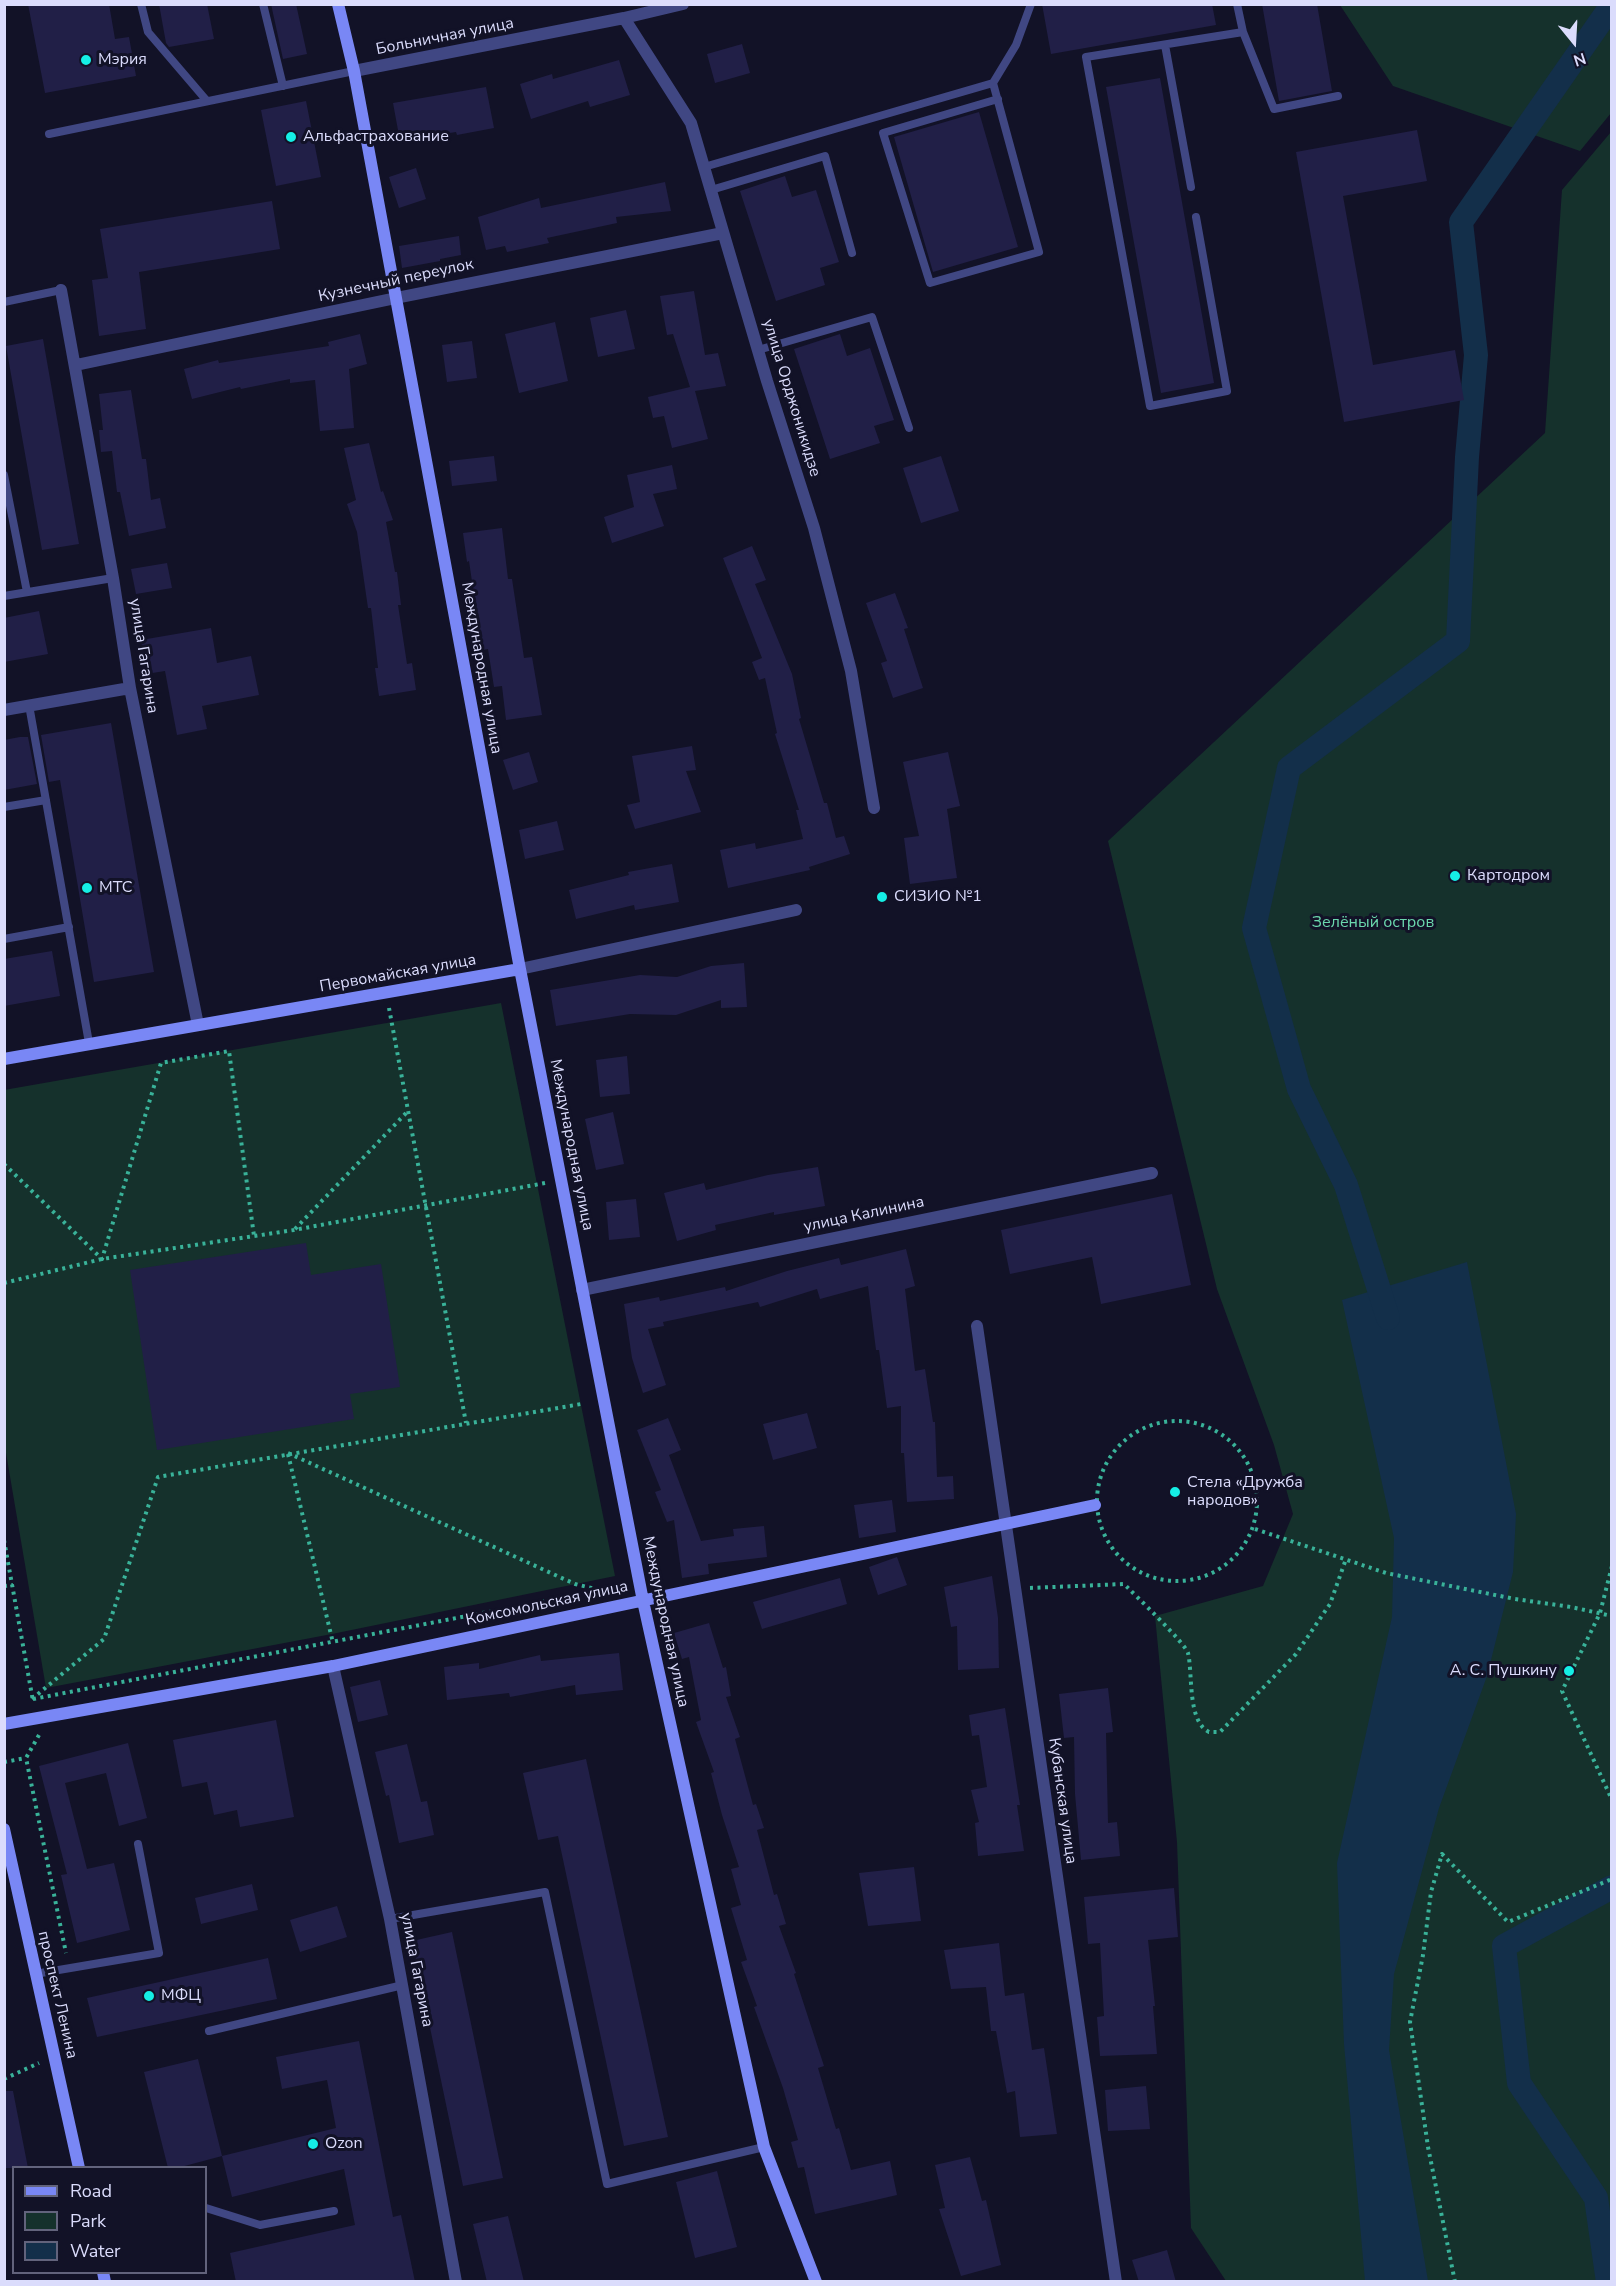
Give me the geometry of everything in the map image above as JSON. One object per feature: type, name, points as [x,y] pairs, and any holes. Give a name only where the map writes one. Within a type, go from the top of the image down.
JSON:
[{"type":"main road","name":"Международная улица","points":[[338,4],[354,71],[520,969],[643,1601],[764,2147],[816,2282]]},
{"type":"main road","name":"Первомайская улица","points":[[4,1059],[520,969]]},
{"type":"main road","name":"Комсомольская улица","points":[[4,1724],[333,1666],[1095,1505]]},
{"type":"main road","name":"проспект Ленина","points":[[4,1829],[79,2166]]},
{"type":"street","name":"Больничная улица","points":[[354,71],[624,18],[683,4]]},
{"type":"street","name":"улица Орджоникидзе","points":[[624,18],[691,123],[758,350],[814,528],[851,671],[874,808]]},
{"type":"street","name":"Кузнечный переулок","points":[[76,365],[723,233]]},
{"type":"street","name":"улица Гагарина","points":[[62,290],[130,688],[198,1025]]},
{"type":"street","points":[[4,710],[130,688]]},
{"type":"street","name":"Первомайская улица","points":[[520,969],[796,910]]},
{"type":"street","name":"улица Калинина","points":[[582,1290],[1152,1173]]},
{"type":"street","name":"Кубанская улица","points":[[977,1326],[1116,2282]]},
{"type":"street","name":"улица Гагарина","points":[[333,1666],[390,1919],[456,2282]]},
{"type":"lane","points":[[141,4],[148,32],[207,101]]},
{"type":"lane","points":[[263,4],[283,86]]},
{"type":"lane","points":[[704,167],[993,83],[1016,45],[1031,4]]},
{"type":"lane","points":[[1237,4],[1243,32],[1274,109],[1338,96]]},
{"type":"lane","points":[[1196,217],[1227,391],[1150,406],[1086,57],[1243,32]]},
{"type":"lane","points":[[1165,45],[1191,186]]},
{"type":"lane","points":[[49,134],[354,71]]},
{"type":"lane","points":[[993,83],[998,99],[1039,252],[930,283],[883,133],[998,99]]},
{"type":"lane","points":[[711,189],[825,156],[852,253]]},
{"type":"lane","points":[[4,302],[62,290]]},
{"type":"lane","points":[[758,350],[872,317],[909,428]]},
{"type":"lane","points":[[4,475],[27,592]]},
{"type":"lane","points":[[4,596],[113,578]]},
{"type":"lane","points":[[29,705],[89,1043]]},
{"type":"lane","points":[[4,807],[46,800]]},
{"type":"lane","points":[[4,939],[69,927]]},
{"type":"lane","points":[[35,1974],[159,1953],[138,1844]]},
{"type":"lane","points":[[390,1919],[545,1892],[607,2184],[764,2147]]},
{"type":"lane","points":[[209,2031],[403,1985]]},
{"type":"lane","points":[[207,2208],[260,2225],[334,2211]]},
{"type":"path","points":[[386,992],[466,1423]]},
{"type":"path","points":[[102,1259],[161,1063],[229,1051],[255,1236]]},
{"type":"path","points":[[294,1230],[408,1111]]},
{"type":"path","points":[[4,1164],[102,1259]]},
{"type":"path","points":[[4,1283],[102,1259],[294,1230],[561,1180]]},
{"type":"path","points":[[32,1699],[104,1639],[158,1477],[581,1404]]},
{"type":"path","points":[[1190,1420],[1233,1440],[1257,1481],[1255,1529],[1229,1566],[1187,1583],[1143,1576],[1109,1547],[1095,1505],[1107,1458],[1142,1426],[1190,1420]]},
{"type":"path","points":[[288,1453],[575,1584],[600,1590]]},
{"type":"path","points":[[288,1453],[333,1643]]},
{"type":"path","points":[[1255,1529],[1386,1573],[1611,1616]]},
{"type":"path","points":[[4,1540],[39,1737],[26,1758],[69,1969]]},
{"type":"path","points":[[1014,1589],[1124,1584],[1188,1650],[1192,1695],[1200,1725],[1209,1732],[1220,1732],[1296,1654],[1330,1604],[1346,1559]]},
{"type":"path","points":[[1611,1566],[1600,1613],[1562,1691],[1611,1800]]},
{"type":"path","points":[[4,1586],[13,1585]]},
{"type":"path","points":[[589,1593],[610,1588]]},
{"type":"path","points":[[32,1699],[566,1597]]},
{"type":"path","points":[[4,1762],[26,1758]]},
{"type":"path","points":[[1455,2282],[1428,2147],[1410,2022],[1423,1955],[1431,1892],[1442,1854],[1508,1922],[1611,1879]]},
{"type":"path","points":[[4,2079],[54,2056]]},
{"type":"green space","points":[[1340,5],[1611,5],[1611,113],[1580,151],[1393,86]]},
{"type":"green space","name":"Зелёный остров","points":[[1611,132],[1611,2281],[1226,2281],[1191,2228],[1177,1842],[1155,1616],[1263,1586],[1293,1514],[1274,1445],[1217,1289],[1108,841],[1545,433],[1562,190]]},
{"type":"green space","points":[[501,1003],[615,1576],[332,1634],[46,1688],[5,1447],[4,1090]]},
{"type":"water","points":[[1467,1262],[1516,1514],[1513,1572],[1487,1676],[1439,1808],[1394,1974],[1389,2050],[1428,2281],[1365,2281],[1344,2044],[1337,1863],[1392,1617],[1394,1538],[1342,1300]]},
{"type":"building","name":"Мэрия","points":[[28,4],[109,4],[115,39],[129,37],[136,76],[45,93]]},
{"type":"building","points":[[159,4],[207,4],[214,39],[169,47],[166,43]]},
{"type":"building","points":[[271,4],[296,4],[307,54],[283,59]]},
{"type":"building","points":[[1042,4],[1212,4],[1216,25],[1051,54]]},
{"type":"building","points":[[1262,4],[1317,4],[1332,91],[1279,101]]},
{"type":"building","points":[[742,44],[750,73],[715,83],[707,54]]},
{"type":"building","points":[[619,60],[630,95],[590,107],[588,101],[531,119],[520,84],[552,74],[553,79]]},
{"type":"building","points":[[1160,78],[1214,383],[1161,393],[1106,87]]},
{"type":"building","points":[[486,87],[494,128],[457,135],[456,132],[400,141],[393,103]]},
{"type":"building","points":[[306,101],[321,177],[276,186],[261,110]]},
{"type":"building","points":[[979,112],[1018,247],[933,272],[894,137]]},
{"type":"building","points":[[1417,130],[1427,181],[1343,196],[1373,365],[1455,350],[1464,400],[1344,422],[1296,152]]},
{"type":"building","points":[[416,168],[426,199],[399,208],[389,177]]},
{"type":"building","points":[[785,176],[792,197],[816,190],[839,262],[820,268],[825,285],[776,301],[740,191]]},
{"type":"building","points":[[665,182],[671,211],[616,217],[617,223],[547,238],[549,243],[507,252],[505,246],[486,250],[478,217],[539,198],[541,208]]},
{"type":"building","points":[[272,201],[280,249],[139,272],[146,329],[99,336],[92,280],[108,278],[100,229]]},
{"type":"building","points":[[459,236],[461,255],[402,268],[399,246]]},
{"type":"building","points":[[694,291],[705,355],[718,353],[726,386],[695,391],[708,439],[672,448],[664,416],[653,418],[648,397],[690,387],[673,334],[667,335],[660,296]]},
{"type":"building","points":[[626,310],[635,349],[598,357],[590,318]]},
{"type":"building","points":[[555,322],[568,381],[519,393],[505,334]]},
{"type":"building","points":[[360,334],[367,364],[349,369],[354,428],[320,431],[315,380],[290,383],[290,379],[241,389],[240,387],[192,399],[184,369],[218,360],[219,363],[329,346],[328,342]]},
{"type":"building","points":[[840,334],[847,356],[870,348],[894,420],[874,426],[880,443],[830,459],[794,349]]},
{"type":"building","points":[[43,339],[79,544],[42,550],[6,346]]},
{"type":"building","points":[[472,341],[477,378],[447,382],[442,345]]},
{"type":"building","points":[[131,390],[142,459],[146,459],[151,500],[160,498],[166,528],[129,536],[120,492],[117,492],[112,451],[101,452],[99,430],[103,430],[99,394]]},
{"type":"building","points":[[369,443],[381,492],[383,491],[393,520],[386,522],[395,572],[397,572],[401,605],[398,605],[407,664],[412,663],[416,690],[379,696],[371,608],[368,608],[357,532],[347,504],[356,500],[344,448]]},
{"type":"building","points":[[494,456],[497,481],[452,486],[449,461]]},
{"type":"building","points":[[941,456],[959,511],[921,523],[903,468]]},
{"type":"building","points":[[672,465],[677,489],[653,494],[664,526],[612,543],[604,517],[634,507],[627,475]]},
{"type":"building","points":[[502,528],[508,579],[512,579],[524,658],[532,657],[542,715],[506,720],[502,686],[494,687],[488,649],[482,650],[463,533]]},
{"type":"building","points":[[752,546],[766,580],[755,584],[792,674],[801,718],[799,719],[824,803],[827,803],[836,838],[844,836],[850,854],[809,867],[810,870],[728,888],[720,850],[755,843],[756,849],[803,839],[796,810],[799,810],[775,734],[777,733],[765,678],[759,680],[752,662],[762,658],[723,558]]},
{"type":"building","points":[[167,563],[172,588],[136,594],[131,569]]},
{"type":"building","points":[[895,593],[908,628],[904,629],[923,688],[893,698],[881,663],[887,661],[866,603]]},
{"type":"building","points":[[39,611],[48,654],[4,662],[4,618]]},
{"type":"building","points":[[211,628],[217,663],[251,656],[259,695],[202,706],[207,729],[177,735],[165,671],[146,674],[141,640]]},
{"type":"building","points":[[111,723],[154,972],[94,982],[60,780],[49,782],[41,735]]},
{"type":"building","points":[[28,737],[37,784],[4,790],[4,740]]},
{"type":"building","points":[[692,746],[696,770],[686,771],[701,812],[635,829],[627,805],[640,802],[632,756]]},
{"type":"building","points":[[529,752],[538,782],[513,790],[503,760]]},
{"type":"building","points":[[948,752],[960,806],[947,809],[957,878],[910,884],[904,838],[919,836],[903,762]]},
{"type":"building","points":[[557,821],[564,850],[525,859],[519,830]]},
{"type":"building","points":[[672,864],[679,902],[635,910],[634,905],[576,919],[569,890],[629,875],[628,872]]},
{"type":"building","points":[[52,951],[60,996],[4,1006],[4,959]]},
{"type":"building","points":[[744,963],[747,1007],[721,1008],[721,1000],[676,1015],[630,1014],[556,1026],[550,990],[640,975],[677,977],[711,966]]},
{"type":"building","points":[[627,1056],[630,1094],[600,1097],[596,1060]]},
{"type":"building","points":[[613,1112],[624,1164],[596,1170],[585,1119]]},
{"type":"building","points":[[818,1167],[825,1206],[774,1215],[774,1212],[715,1225],[716,1230],[677,1241],[664,1193],[704,1183],[706,1190],[768,1175]]},
{"type":"building","points":[[1172,1194],[1191,1285],[1101,1304],[1092,1257],[1010,1274],[1001,1230]]},
{"type":"building","points":[[636,1199],[640,1237],[609,1240],[606,1202]]},
{"type":"building","points":[[306,1243],[311,1275],[381,1264],[400,1387],[350,1394],[354,1419],[157,1450],[130,1270]]},
{"type":"building","points":[[906,1249],[915,1286],[905,1289],[915,1371],[925,1369],[933,1422],[935,1422],[937,1477],[953,1476],[954,1499],[907,1502],[904,1453],[901,1453],[901,1406],[887,1408],[879,1350],[876,1350],[868,1286],[820,1299],[817,1289],[760,1307],[758,1302],[663,1322],[664,1326],[648,1329],[666,1385],[643,1393],[632,1358],[624,1304],[659,1297],[660,1301],[725,1287],[726,1291],[787,1271],[839,1258],[841,1265]]},
{"type":"building","points":[[807,1413],[817,1448],[773,1460],[763,1424]]},
{"type":"building","points":[[668,1418],[681,1450],[669,1455],[701,1541],[734,1536],[733,1529],[764,1526],[767,1557],[708,1564],[709,1574],[682,1578],[674,1520],[667,1522],[655,1492],[661,1490],[637,1430]]},
{"type":"building","points":[[892,1500],[896,1532],[859,1538],[854,1505]]},
{"type":"building","points":[[897,1557],[907,1585],[878,1595],[869,1567]]},
{"type":"building","points":[[992,1576],[998,1618],[999,1668],[958,1670],[957,1626],[951,1627],[944,1587]]},
{"type":"building","points":[[840,1578],[847,1604],[762,1629],[753,1602]]},
{"type":"building","points":[[709,1623],[723,1668],[726,1667],[731,1696],[726,1697],[740,1737],[735,1739],[753,1805],[756,1804],[764,1828],[757,1830],[774,1895],[777,1894],[786,1924],[779,1926],[796,1973],[794,1974],[824,2066],[818,2068],[836,2129],[839,2128],[851,2170],[890,2161],[897,2195],[815,2214],[804,2167],[798,2168],[791,2142],[798,2140],[783,2088],[754,2007],[757,2006],[741,1962],[747,1960],[731,1908],[741,1905],[731,1869],[739,1867],[722,1815],[711,1773],[714,1772],[696,1722],[701,1720],[689,1657],[682,1659],[674,1633]]},
{"type":"building","points":[[619,1653],[623,1690],[576,1695],[575,1685],[510,1697],[509,1693],[447,1700],[444,1667],[479,1663],[479,1669],[540,1655],[541,1661]]},
{"type":"building","points":[[380,1680],[388,1715],[358,1722],[350,1687]]},
{"type":"building","points":[[1108,1688],[1113,1732],[1106,1733],[1108,1823],[1117,1822],[1120,1856],[1081,1860],[1075,1794],[1074,1737],[1064,1738],[1059,1694]]},
{"type":"building","points":[[1005,1708],[1020,1805],[1017,1805],[1024,1851],[978,1856],[975,1823],[979,1822],[971,1790],[987,1787],[979,1735],[972,1736],[969,1715]]},
{"type":"building","points":[[276,1720],[294,1817],[240,1827],[237,1810],[214,1815],[207,1782],[182,1787],[173,1740]]},
{"type":"building","points":[[128,1743],[147,1818],[119,1826],[106,1773],[65,1783],[87,1869],[114,1863],[130,1930],[77,1943],[61,1875],[67,1874],[39,1766]]},
{"type":"building","points":[[407,1744],[421,1802],[427,1801],[434,1835],[399,1843],[389,1795],[386,1796],[375,1752]]},
{"type":"building","points":[[586,1759],[668,2137],[624,2146],[558,1836],[538,1840],[523,1773]]},
{"type":"building","points":[[914,1867],[921,1921],[868,1926],[859,1873]]},
{"type":"building","points":[[252,1884],[258,1910],[201,1924],[195,1898]]},
{"type":"building","points":[[1174,1888],[1178,1937],[1148,1940],[1157,2054],[1100,2056],[1097,2017],[1104,2016],[1100,1943],[1088,1944],[1084,1897]]},
{"type":"building","points":[[337,1906],[347,1937],[300,1952],[290,1920]]},
{"type":"building","points":[[452,1932],[503,2178],[463,2186],[412,1941]]},
{"type":"building","points":[[999,1943],[1005,1996],[1024,1993],[1032,2050],[1044,2048],[1057,2134],[1020,2137],[1015,2091],[1007,2093],[996,2031],[991,2031],[986,1987],[951,1989],[944,1950]]},
{"type":"building","points":[[268,1958],[277,1999],[97,2037],[87,1998]]},
{"type":"building","points":[[359,2041],[393,2217],[401,2215],[415,2282],[236,2282],[230,2253],[355,2225],[344,2169],[232,2197],[222,2156],[336,2128],[327,2080],[282,2089],[276,2057]]},
{"type":"building","points":[[198,2059],[222,2156],[184,2166],[168,2166],[144,2072]]},
{"type":"building","points":[[1146,2086],[1150,2129],[1108,2131],[1105,2090]]},
{"type":"building","points":[[4,2091],[13,2091],[28,2166],[4,2168]]},
{"type":"building","points":[[970,2157],[982,2201],[986,2200],[1001,2265],[961,2276],[939,2209],[945,2208],[935,2165]]},
{"type":"building","points":[[717,2171],[737,2247],[695,2258],[676,2182]]},
{"type":"building","points":[[508,2216],[524,2282],[487,2282],[473,2224]]},
{"type":"building","points":[[1167,2250],[1176,2282],[1139,2282],[1132,2260]]},
{"type":"waterway","points":[[1388,1318],[1346,1185],[1299,1089],[1254,928],[1289,768],[1458,641],[1467,457],[1476,355],[1461,222],[1612,5]]},
{"type":"waterway","points":[[1608,2282],[1596,2198],[1519,2083],[1504,1946],[1612,1887]]},
{"type":"place","name":"Мэрия","points":[[86,60]]},
{"type":"place","name":"Альфастрахование","points":[[291,137]]},
{"type":"place","name":"Картодром","points":[[1455,876]]},
{"type":"place","name":"МТС","points":[[87,888]]},
{"type":"place","name":"СИЗИО №1","points":[[882,897]]},
{"type":"place","name":"Стела «Дружба народов»","points":[[1175,1492]]},
{"type":"place","name":"А. С. Пушкину","points":[[1569,1671]]},
{"type":"place","name":"МФЦ","points":[[149,1996]]},
{"type":"place","name":"Ozon","points":[[313,2144]]}]
